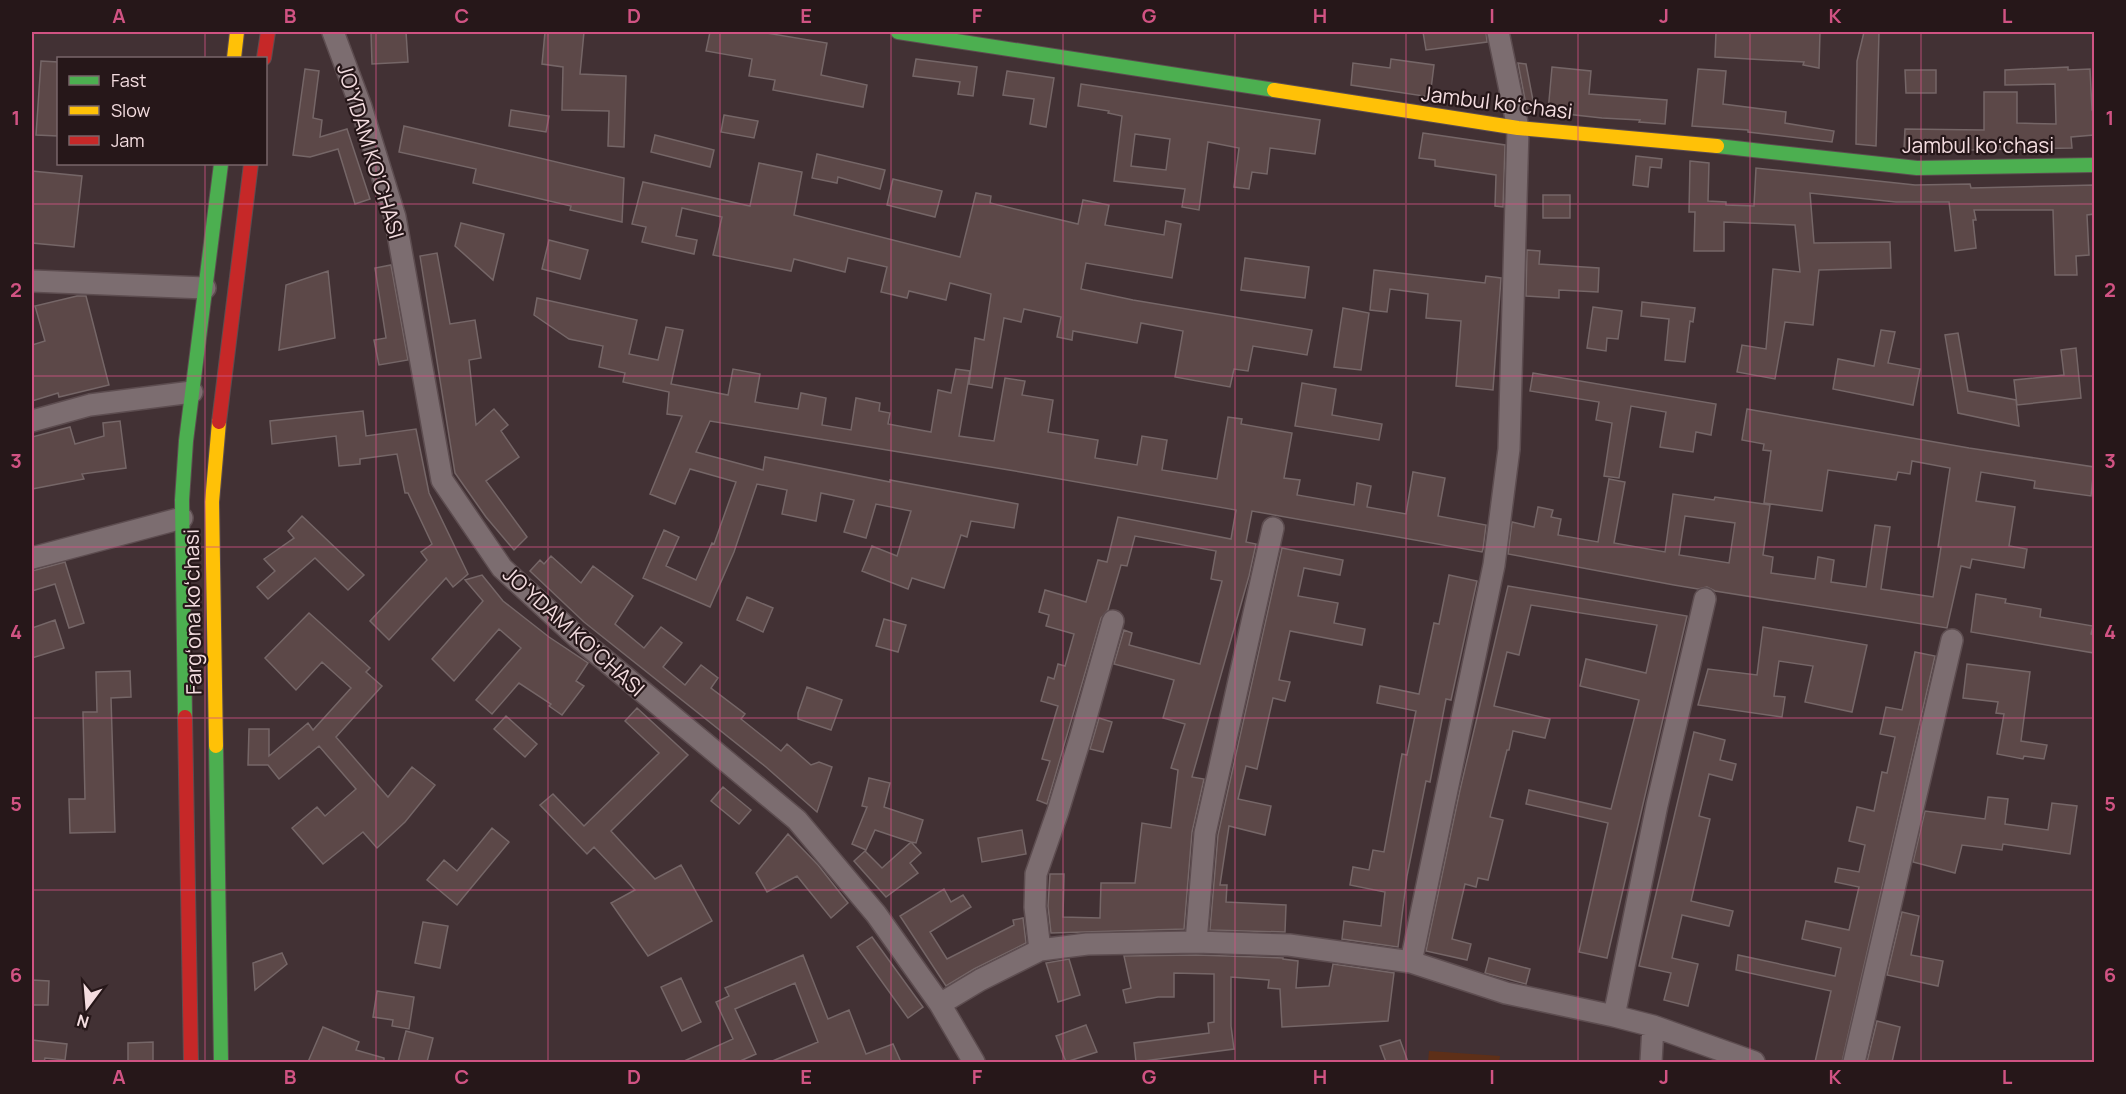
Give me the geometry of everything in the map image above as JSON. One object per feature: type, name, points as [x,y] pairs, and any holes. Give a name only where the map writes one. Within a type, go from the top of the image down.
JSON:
[{"type":"main road","points":[[234,57],[237,32]]},
{"type":"main road","points":[[264,57],[268,32]]},
{"type":"main road","name":"Jambul koʻchasi","points":[[898,32],[1518,128],[1917,168],[2094,165]]},
{"type":"main road","name":"Fargʻona koʻchasi","points":[[191,1062],[182,489],[221,165]]},
{"type":"main road","name":"Fargʻona koʻchasi","points":[[221,1062],[212,502],[222,391],[251,165]]},
{"type":"street","name":"JO'YDAM KO'CHASI","points":[[333,32],[361,107],[395,217],[442,480],[502,568],[577,637],[797,820],[876,914],[940,1004],[974,1062]]},
{"type":"street","points":[[1412,962],[1494,565],[1509,449],[1518,128],[1498,32]]},
{"type":"street","points":[[32,281],[205,288]]},
{"type":"street","points":[[32,421],[90,405],[192,392]]},
{"type":"street","points":[[32,558],[182,518]]},
{"type":"street","points":[[1196,942],[1205,832],[1273,528]]},
{"type":"street","points":[[1614,1016],[1657,805],[1706,599]]},
{"type":"street","points":[[1040,950],[1035,907],[1036,874],[1059,811],[1113,621]]},
{"type":"street","points":[[1854,1062],[1952,640]]},
{"type":"street","points":[[940,1004],[980,980],[1040,950],[1087,944],[1196,942],[1289,945],[1412,962],[1506,993],[1653,1026],[1754,1062]]},
{"type":"street","points":[[1651,1062],[1653,1026]]},
{"type":"shaded area","points":[[1429,1051],[1500,1056],[1499,1062],[1428,1062]]},
{"type":"building","points":[[371,32],[406,32],[408,62],[372,64]]},
{"type":"building","points":[[545,32],[584,32],[580,74],[626,76],[624,147],[608,146],[609,111],[562,110],[563,67],[542,64]]},
{"type":"building","points":[[710,32],[761,32],[827,43],[821,75],[867,85],[863,107],[773,90],[775,80],[749,76],[752,59],[706,51]]},
{"type":"building","points":[[1423,32],[1486,32],[1487,42],[1426,50]]},
{"type":"building","points":[[1716,32],[1820,32],[1819,68],[1803,65],[1804,62],[1715,57]]},
{"type":"building","points":[[1864,32],[1879,32],[1876,146],[1856,144],[1857,61]]},
{"type":"building","points":[[916,59],[977,67],[973,96],[958,94],[960,82],[913,76]]},
{"type":"building","points":[[1391,59],[1434,65],[1430,97],[1351,85],[1353,63],[1390,68]]},
{"type":"building","points":[[41,61],[57,62],[57,136],[36,135]]},
{"type":"building","points":[[1518,63],[1526,64],[1535,111],[1527,110]]},
{"type":"building","points":[[1552,67],[1591,71],[1589,94],[1667,100],[1665,124],[1548,112]]},
{"type":"building","points":[[2068,67],[2068,70],[2090,69],[2092,110],[2094,110],[2094,135],[2071,137],[2072,148],[1918,151],[1904,149],[1905,129],[1984,130],[1984,92],[2017,92],[2017,123],[2056,124],[2055,84],[2005,85],[2005,70]]},
{"type":"building","points":[[305,69],[319,71],[313,118],[322,120],[320,137],[347,129],[370,199],[355,204],[338,149],[310,157],[293,155]]},
{"type":"building","points":[[1698,69],[1726,71],[1723,104],[1786,112],[1785,123],[1834,131],[1832,142],[1748,132],[1748,130],[1692,126]]},
{"type":"building","points":[[1905,70],[1936,70],[1936,93],[1906,93]]},
{"type":"building","points":[[1007,71],[1054,78],[1046,127],[1030,124],[1034,99],[1003,95]]},
{"type":"building","points":[[1081,84],[1320,120],[1315,154],[1270,148],[1267,174],[1252,172],[1249,189],[1234,187],[1239,148],[1208,142],[1199,210],[1182,207],[1185,189],[1114,181],[1122,116],[1108,113],[1109,111],[1078,106]],"holes":[[[1135,134],[1170,139],[1166,170],[1131,166]]]},
{"type":"building","points":[[511,110],[549,116],[546,132],[509,126]]},
{"type":"building","points":[[724,115],[758,121],[754,138],[721,132]]},
{"type":"building","points":[[404,126],[624,178],[622,222],[570,210],[571,206],[473,183],[476,169],[399,152]]},
{"type":"building","points":[[1423,133],[1505,145],[1503,207],[1495,206],[1496,175],[1435,166],[1435,160],[1419,158]]},
{"type":"building","points":[[655,135],[714,150],[710,167],[651,152]]},
{"type":"building","points":[[817,154],[885,170],[880,189],[838,177],[837,183],[812,178]]},
{"type":"building","points":[[1636,156],[1662,159],[1661,168],[1650,167],[1648,187],[1633,185]]},
{"type":"building","points":[[1690,161],[1709,163],[1708,201],[1726,202],[1726,205],[1754,206],[1756,168],[1915,185],[1970,184],[1971,188],[2094,185],[2094,214],[2087,215],[2089,255],[2076,256],[2077,275],[2055,275],[2053,210],[1974,210],[1976,248],[1955,251],[1949,202],[1896,202],[1810,193],[1814,243],[1890,242],[1891,268],[1819,270],[1813,325],[1785,322],[1775,379],[1737,372],[1742,345],[1766,349],[1773,269],[1800,272],[1795,225],[1724,222],[1724,251],[1694,251],[1695,212],[1689,212]]},
{"type":"building","points":[[759,163],[802,172],[794,215],[960,257],[976,193],[991,196],[990,203],[1078,224],[1083,200],[1109,205],[1105,225],[1164,235],[1166,221],[1181,224],[1172,278],[1086,263],[1081,289],[1312,330],[1307,355],[1253,346],[1248,371],[1234,369],[1230,387],[1175,377],[1183,331],[1141,323],[1137,343],[1073,331],[1072,340],[1057,337],[1061,317],[1024,309],[1021,322],[1004,318],[992,388],[969,384],[975,338],[984,340],[991,294],[950,283],[946,300],[909,291],[907,298],[881,292],[887,267],[848,258],[845,272],[794,259],[791,271],[713,255],[722,217],[682,208],[676,236],[697,240],[694,254],[642,242],[646,227],[632,224],[643,182],[750,206]]},
{"type":"building","points":[[32,171],[82,176],[74,247],[32,243]]},
{"type":"building","points":[[893,179],[942,191],[935,217],[887,205]]},
{"type":"building","points":[[1543,195],[1570,195],[1570,218],[1543,218]]},
{"type":"building","points":[[461,223],[504,234],[493,280],[455,246]]},
{"type":"building","points":[[549,240],[588,250],[580,279],[542,269]]},
{"type":"building","points":[[1527,250],[1540,251],[1539,264],[1599,268],[1598,292],[1559,290],[1559,298],[1526,296]]},
{"type":"building","points":[[437,253],[450,324],[475,320],[481,358],[469,360],[476,425],[494,409],[508,425],[501,431],[519,457],[486,481],[527,537],[514,550],[486,517],[455,473],[420,256]]},
{"type":"building","points":[[1245,258],[1309,267],[1305,298],[1241,290]]},
{"type":"building","points":[[391,265],[408,360],[379,365],[374,340],[386,338],[375,268]]},
{"type":"building","points":[[1374,270],[1485,283],[1486,276],[1501,278],[1493,390],[1456,386],[1461,321],[1426,318],[1428,294],[1390,289],[1387,312],[1370,310]]},
{"type":"building","points":[[328,271],[335,338],[279,350],[286,285]]},
{"type":"building","points":[[86,296],[109,385],[59,397],[58,393],[32,401],[32,345],[45,341],[35,306]]},
{"type":"building","points":[[537,298],[637,320],[629,354],[658,360],[666,327],[683,330],[671,384],[728,395],[733,369],[760,374],[755,402],[798,409],[801,393],[826,398],[822,425],[851,430],[856,398],[880,403],[879,411],[890,413],[888,424],[931,432],[938,390],[951,393],[956,369],[970,371],[959,436],[994,441],[1005,378],[1025,381],[1022,395],[1053,400],[1048,432],[1098,440],[1095,458],[1137,465],[1142,436],[1167,440],[1162,470],[1217,479],[1228,417],[1242,419],[1241,424],[1292,433],[1284,478],[1300,480],[1297,495],[1354,505],[1357,483],[1371,486],[1367,507],[1406,514],[1413,472],[1445,478],[1438,516],[1486,525],[1483,549],[1482,552],[1252,511],[1246,542],[1256,544],[1249,576],[1192,777],[1204,779],[1192,832],[1184,929],[1051,933],[1048,906],[1050,874],[1064,874],[1063,917],[1100,918],[1101,883],[1135,883],[1142,823],[1171,828],[1178,770],[1171,768],[1185,724],[1163,718],[1174,680],[1114,664],[1124,630],[1132,633],[1129,645],[1200,664],[1222,581],[1211,579],[1216,551],[1135,536],[1127,566],[1121,565],[1108,610],[1101,618],[1047,804],[1037,800],[1050,761],[1042,759],[1058,706],[1041,701],[1048,677],[1054,679],[1058,664],[1065,666],[1074,634],[1046,626],[1049,615],[1039,612],[1045,590],[1086,602],[1098,560],[1107,562],[1118,517],[1231,539],[1236,510],[710,421],[696,452],[763,470],[765,457],[1018,504],[1014,528],[971,521],[967,537],[961,535],[944,588],[912,578],[908,589],[862,571],[872,546],[897,556],[911,511],[876,504],[866,538],[844,532],[854,500],[821,493],[816,521],[782,514],[787,490],[757,484],[734,552],[710,607],[643,578],[664,530],[679,537],[666,566],[696,580],[712,543],[714,544],[736,482],[690,469],[675,504],[650,494],[682,416],[667,414],[669,392],[623,382],[625,373],[599,367],[603,346],[569,339],[534,315]]},
{"type":"building","points":[[1642,302],[1695,308],[1693,322],[1690,321],[1685,362],[1665,360],[1669,319],[1641,316]]},
{"type":"building","points":[[1593,307],[1622,311],[1618,339],[1607,338],[1606,351],[1587,348]]},
{"type":"building","points":[[1343,308],[1369,313],[1361,370],[1334,367]]},
{"type":"building","points":[[1881,330],[1895,332],[1888,363],[1920,369],[1913,405],[1833,389],[1838,359],[1874,366]]},
{"type":"building","points":[[1958,333],[1968,391],[2016,400],[2019,426],[1958,413],[1945,335]]},
{"type":"building","points":[[2076,348],[2081,398],[2017,405],[2014,380],[2064,375],[2061,350]]},
{"type":"building","points":[[1533,373],[1716,404],[1711,435],[1696,432],[1693,452],[1660,447],[1666,412],[1631,406],[1619,478],[1604,476],[1612,423],[1596,420],[1599,402],[1530,391]]},
{"type":"building","points":[[1302,383],[1336,389],[1332,415],[1382,424],[1379,440],[1295,426]]},
{"type":"building","points":[[1747,409],[1969,448],[2094,467],[2091,496],[2034,488],[2035,481],[1981,472],[1976,501],[2015,507],[2009,546],[2027,549],[2024,568],[1972,559],[1970,568],[1961,566],[1947,628],[1715,591],[1707,587],[1698,589],[1674,585],[1508,554],[1512,522],[1534,527],[1538,507],[1553,510],[1551,517],[1561,519],[1558,535],[1598,542],[1609,479],[1625,482],[1614,543],[1665,552],[1673,494],[1770,505],[1763,555],[1773,557],[1771,573],[1815,579],[1818,557],[1834,560],[1831,582],[1866,587],[1875,525],[1890,527],[1881,589],[1933,597],[1950,468],[1912,461],[1910,474],[1898,472],[1896,480],[1828,470],[1822,511],[1764,503],[1771,451],[1763,450],[1764,444],[1742,440]],"holes":[[[1685,516],[1735,523],[1729,563],[1679,555]]]},
{"type":"building","points":[[363,411],[366,436],[416,429],[429,493],[468,574],[453,587],[446,578],[389,640],[370,621],[427,560],[421,552],[432,544],[408,493],[405,493],[397,454],[360,459],[360,464],[339,466],[336,436],[272,444],[270,421]]},
{"type":"building","points":[[120,421],[126,468],[82,474],[84,479],[32,489],[32,437],[70,427],[75,444],[104,436],[103,423]]},
{"type":"building","points":[[302,516],[364,575],[348,590],[315,558],[268,599],[257,587],[275,571],[264,559],[294,538],[288,531]]},
{"type":"building","points":[[1282,548],[1343,560],[1340,575],[1304,568],[1298,596],[1338,603],[1334,623],[1365,629],[1362,645],[1290,631],[1279,680],[1290,682],[1285,701],[1273,698],[1257,769],[1246,766],[1238,799],[1271,806],[1265,835],[1229,826],[1220,885],[1227,885],[1226,902],[1286,905],[1285,932],[1210,930],[1218,835]]},
{"type":"building","points":[[551,556],[581,583],[593,566],[633,596],[615,624],[644,648],[661,627],[682,643],[663,667],[685,685],[701,665],[718,678],[711,688],[745,714],[741,719],[781,751],[787,744],[811,765],[819,762],[832,767],[817,812],[766,767],[584,622],[530,571],[540,560],[544,564]]},
{"type":"building","points":[[65,562],[84,623],[69,628],[55,584],[32,591],[32,571]]},
{"type":"building","points":[[482,575],[503,601],[549,637],[588,663],[576,681],[584,686],[562,715],[549,706],[551,704],[519,683],[492,714],[476,700],[521,648],[499,629],[454,681],[432,659],[483,601],[465,580]]},
{"type":"building","points":[[1449,575],[1477,581],[1451,700],[1446,699],[1430,782],[1426,781],[1407,876],[1398,947],[1342,939],[1344,921],[1381,926],[1385,892],[1350,885],[1353,867],[1369,870],[1373,850],[1384,852],[1402,754],[1407,755],[1416,711],[1377,703],[1380,686],[1419,694],[1434,623],[1439,624]]},
{"type":"building","points":[[1508,586],[1687,616],[1607,958],[1579,952],[1608,823],[1526,804],[1529,790],[1611,809],[1639,700],[1580,686],[1586,659],[1646,673],[1657,625],[1531,605],[1519,655],[1507,652],[1494,706],[1550,719],[1545,738],[1513,731],[1490,817],[1503,820],[1488,880],[1478,878],[1476,887],[1465,884],[1452,939],[1471,944],[1467,960],[1426,951],[1460,790]]},
{"type":"building","points":[[1976,594],[2006,599],[2005,603],[2041,609],[2040,617],[2093,626],[2091,634],[2094,635],[2094,653],[1971,632]]},
{"type":"building","points":[[747,597],[773,608],[763,632],[737,620]]},
{"type":"building","points":[[309,613],[370,668],[366,672],[382,686],[336,737],[388,797],[412,767],[435,785],[405,822],[377,848],[363,832],[323,864],[292,828],[317,807],[325,816],[356,789],[319,746],[279,779],[268,765],[248,765],[249,729],[269,729],[269,756],[308,723],[313,730],[351,688],[322,662],[296,690],[265,658]]},
{"type":"building","points":[[884,619],[906,625],[898,652],[876,646]]},
{"type":"building","points":[[55,620],[64,648],[32,658],[32,628]]},
{"type":"building","points":[[1763,627],[1867,645],[1852,712],[1805,702],[1813,666],[1779,661],[1774,696],[1785,697],[1782,717],[1698,705],[1708,669],[1757,675]]},
{"type":"building","points":[[1915,652],[1935,656],[1842,1062],[1815,1062],[1831,991],[1736,970],[1738,955],[1835,976],[1841,948],[1802,939],[1806,921],[1849,930],[1859,887],[1835,882],[1838,868],[1859,872],[1865,845],[1849,841],[1857,807],[1874,811],[1882,772],[1887,773],[1895,737],[1880,734],[1886,707],[1902,710]]},
{"type":"building","points":[[1967,664],[2030,672],[2021,741],[2047,745],[2044,759],[2024,756],[2023,759],[1997,754],[2004,714],[1996,713],[1998,702],[1963,698]]},
{"type":"building","points":[[130,671],[131,697],[111,698],[115,832],[70,833],[69,799],[85,799],[83,712],[97,712],[96,672]]},
{"type":"building","points":[[807,687],[842,700],[831,730],[798,719]]},
{"type":"building","points":[[637,708],[688,755],[611,831],[655,879],[681,865],[712,921],[648,956],[611,903],[635,890],[594,847],[587,854],[540,805],[553,794],[584,826],[659,753],[625,721]]},
{"type":"building","points":[[506,716],[537,744],[525,757],[494,729]]},
{"type":"building","points":[[1099,718],[1112,722],[1103,752],[1090,749]]},
{"type":"building","points":[[1694,732],[1725,740],[1720,760],[1736,764],[1732,780],[1709,774],[1699,816],[1710,819],[1691,901],[1733,911],[1729,926],[1682,915],[1672,958],[1698,964],[1688,1006],[1664,1000],[1671,973],[1639,966]]},
{"type":"building","points":[[869,778],[890,783],[884,807],[923,820],[916,843],[875,830],[866,850],[852,844],[867,807],[862,806]]},
{"type":"building","points":[[723,787],[751,810],[739,824],[711,801]]},
{"type":"building","points":[[1988,797],[2008,799],[2005,824],[2048,830],[2052,803],[2077,806],[2070,854],[2003,844],[2002,850],[1962,845],[1955,873],[1913,862],[1925,811],[1985,819]]},
{"type":"building","points":[[492,828],[509,842],[457,905],[427,880],[444,860],[457,871]]},
{"type":"building","points":[[1022,830],[1026,854],[982,862],[978,838]]},
{"type":"building","points":[[788,834],[818,865],[848,903],[831,918],[797,876],[767,892],[756,873]]},
{"type":"building","points":[[911,842],[921,853],[910,863],[918,873],[886,897],[854,861],[865,851],[882,868]]},
{"type":"building","points":[[944,889],[951,902],[963,895],[971,907],[930,932],[947,959],[1014,925],[1013,920],[1023,918],[1026,943],[946,986],[900,916]]},
{"type":"building","points":[[1902,912],[1919,916],[1911,955],[1943,961],[1938,986],[1887,975]]},
{"type":"building","points":[[423,922],[448,926],[440,968],[415,963]]},
{"type":"building","points":[[872,937],[923,1007],[908,1018],[857,947]]},
{"type":"building","points":[[282,953],[287,964],[255,990],[253,963]]},
{"type":"building","points":[[803,955],[828,1019],[849,1010],[866,1054],[893,1044],[901,1062],[770,1062],[818,1042],[795,983],[735,1009],[756,1054],[738,1062],[682,1062],[733,1039],[716,1002],[729,996],[725,988]]},
{"type":"building","points":[[1196,955],[1283,958],[1298,961],[1296,988],[1329,986],[1333,964],[1394,973],[1388,1021],[1282,1027],[1280,989],[1268,988],[1269,980],[1231,977],[1231,1026],[1234,1049],[1136,1062],[1134,1043],[1209,1033],[1208,1023],[1214,1022],[1214,974],[1174,973],[1174,997],[1158,997],[1126,1003],[1123,990],[1131,988],[1124,956]]},
{"type":"building","points":[[1489,958],[1530,969],[1526,984],[1485,973]]},
{"type":"building","points":[[1069,959],[1080,995],[1058,1002],[1046,963]]},
{"type":"building","points":[[681,978],[701,1022],[682,1031],[661,987]]},
{"type":"building","points":[[32,980],[49,981],[48,1005],[32,1005]]},
{"type":"building","points":[[377,991],[414,997],[409,1029],[392,1026],[393,1020],[373,1017]]},
{"type":"building","points":[[1877,1021],[1900,1027],[1892,1062],[1867,1062]]},
{"type":"building","points":[[1086,1025],[1097,1052],[1066,1062],[1056,1036]]},
{"type":"building","points":[[323,1027],[359,1042],[356,1050],[384,1058],[384,1062],[308,1062]]},
{"type":"building","points":[[406,1031],[433,1038],[427,1062],[398,1062]]},
{"type":"building","points":[[32,1040],[67,1044],[65,1060],[45,1058],[44,1062],[32,1062]]},
{"type":"building","points":[[1400,1040],[1408,1062],[1386,1062],[1380,1046]]},
{"type":"building","points":[[153,1042],[153,1062],[128,1062],[128,1043]]},
{"type":"traffic: fast","points":[[898,32],[1274,90]]},
{"type":"traffic: fast","points":[[1717,146],[1917,168],[2094,165]]},
{"type":"traffic: fast","points":[[185,717],[182,500],[186,441],[221,165]]},
{"type":"traffic: fast","points":[[216,746],[221,1062]]},
{"type":"traffic: slow","points":[[234,57],[237,32]]},
{"type":"traffic: slow","points":[[1274,90],[1518,128],[1717,146]]},
{"type":"traffic: slow","points":[[216,746],[212,502],[219,422]]},
{"type":"traffic: jam","points":[[264,57],[268,32]]},
{"type":"traffic: jam","points":[[219,422],[251,165]]},
{"type":"traffic: jam","points":[[185,717],[191,1062]]}]
